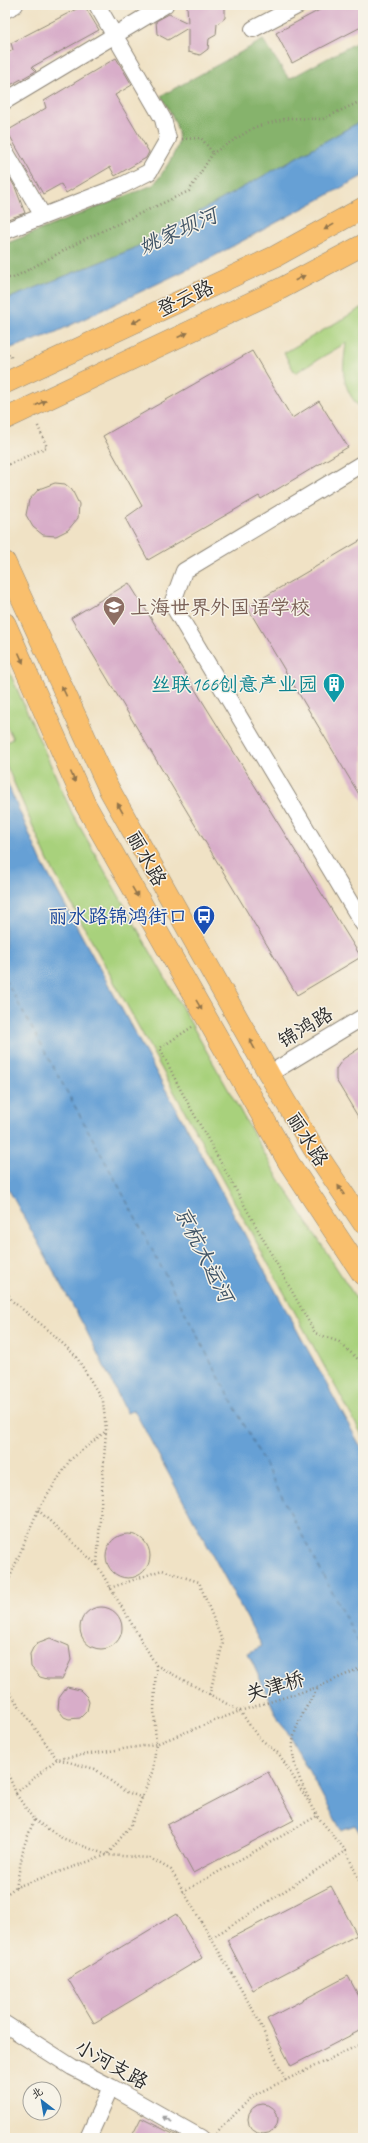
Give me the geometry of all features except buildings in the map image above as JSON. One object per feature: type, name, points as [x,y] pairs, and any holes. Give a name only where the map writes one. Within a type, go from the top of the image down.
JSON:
[{"type":"main road","name":"登云路","points":[[5,383],[276,256],[363,208]]},
{"type":"main road","name":"登云路","points":[[5,419],[282,288],[363,244]]},
{"type":"main road","name":"丽水路","points":[[5,562],[109,789],[269,1074],[313,1148],[363,1223]]},
{"type":"main road","name":"丽水路","points":[[5,623],[85,804],[289,1163],[363,1274]]},
{"type":"street","points":[[5,10],[15,5]]},
{"type":"street","points":[[5,231],[123,185],[149,172],[168,139],[163,118],[97,5]]},
{"type":"street","points":[[5,101],[165,5]]},
{"type":"street","points":[[253,29],[298,5]]},
{"type":"street","points":[[5,151],[43,216]]},
{"type":"street","points":[[363,463],[184,571],[172,604],[363,924]]},
{"type":"street","name":"锦鸿路","points":[[269,1074],[363,1017]]},
{"type":"street","name":"小河支路","points":[[5,2024],[72,2067],[111,2087],[201,2138]]},
{"type":"street","points":[[88,2138],[111,2087]]},
{"type":"path","points":[[5,278],[13,278],[85,239],[189,191],[213,153],[255,127],[289,118],[323,119],[363,100]]},
{"type":"path","points":[[168,139],[201,138],[213,153]]},
{"type":"path","points":[[5,466],[47,447],[30,408]]},
{"type":"path","points":[[197,1024],[160,1048],[178,1085],[315,1333],[339,1342],[361,1362],[363,1376]]},
{"type":"path","points":[[5,1288],[12,1301],[47,1328],[76,1356],[104,1401],[106,1430],[97,1566]]},
{"type":"path","points":[[5,1589],[38,1510],[70,1460],[106,1430]]},
{"type":"path","points":[[38,1510],[74,1542],[97,1566],[156,1665],[209,1696],[240,1711],[258,1737],[279,1754],[318,1818],[346,1851],[363,1889]]},
{"type":"path","points":[[110,1588],[162,1570],[199,1582],[223,1643],[209,1696]]},
{"type":"path","points":[[5,1895],[16,1888],[107,1855],[132,1824],[153,1770],[156,1744],[154,1709],[156,1665]]},
{"type":"path","name":"关津桥","points":[[57,1759],[156,1744],[240,1711],[318,1687],[363,1667]]},
{"type":"path","points":[[5,1686],[57,1759],[95,1769],[124,1791],[143,1798]]},
{"type":"path","name":"关津桥","points":[[318,1687],[296,1724],[292,1737],[292,1754],[296,1772],[318,1818]]},
{"type":"path","points":[[16,1793],[57,1759]]},
{"type":"path","points":[[5,1767],[16,1793],[34,1820],[62,1838],[107,1855],[150,1858],[171,1870],[256,2015],[286,2081]]},
{"type":"path","points":[[183,1892],[318,1818]]},
{"type":"path","points":[[16,1888],[24,1846],[34,1820]]},
{"type":"path","points":[[212,1938],[346,1851]]},
{"type":"path","points":[[211,2138],[254,2095],[363,2043]]},
{"type":"green space","points":[[363,39],[363,120],[133,249],[5,300],[5,244],[153,185],[156,182],[168,165],[175,152],[178,142],[178,131],[176,124],[161,96],[263,40],[289,79]]},
{"type":"green space","points":[[363,307],[363,410],[351,396],[345,382],[344,364],[346,343],[295,373],[284,353]]},
{"type":"green space","points":[[5,662],[72,813],[276,1174],[363,1309],[363,1437],[48,861],[5,762],[5,744],[13,738],[5,723]]},
{"type":"water","name":"姚家坝河","points":[[363,120],[363,176],[207,260],[52,334],[5,350],[5,300],[133,249]]},
{"type":"water","name":"京杭大运河","points":[[5,778],[42,863],[363,1451],[363,1838],[355,1825],[341,1830],[287,1731],[280,1723],[248,1653],[262,1646],[134,1410],[127,1413],[85,1328],[5,1183]]},
{"type":"ferry route","points":[[5,979],[117,1183],[363,1651]]},
{"type":"place","name":"上海世界外国语学校","points":[[114,626]]},
{"type":"place","name":"丝联166创意产业园","points":[[334,704]]},
{"type":"place","name":"丽水路锦鸿街口","points":[[204,936]]}]
